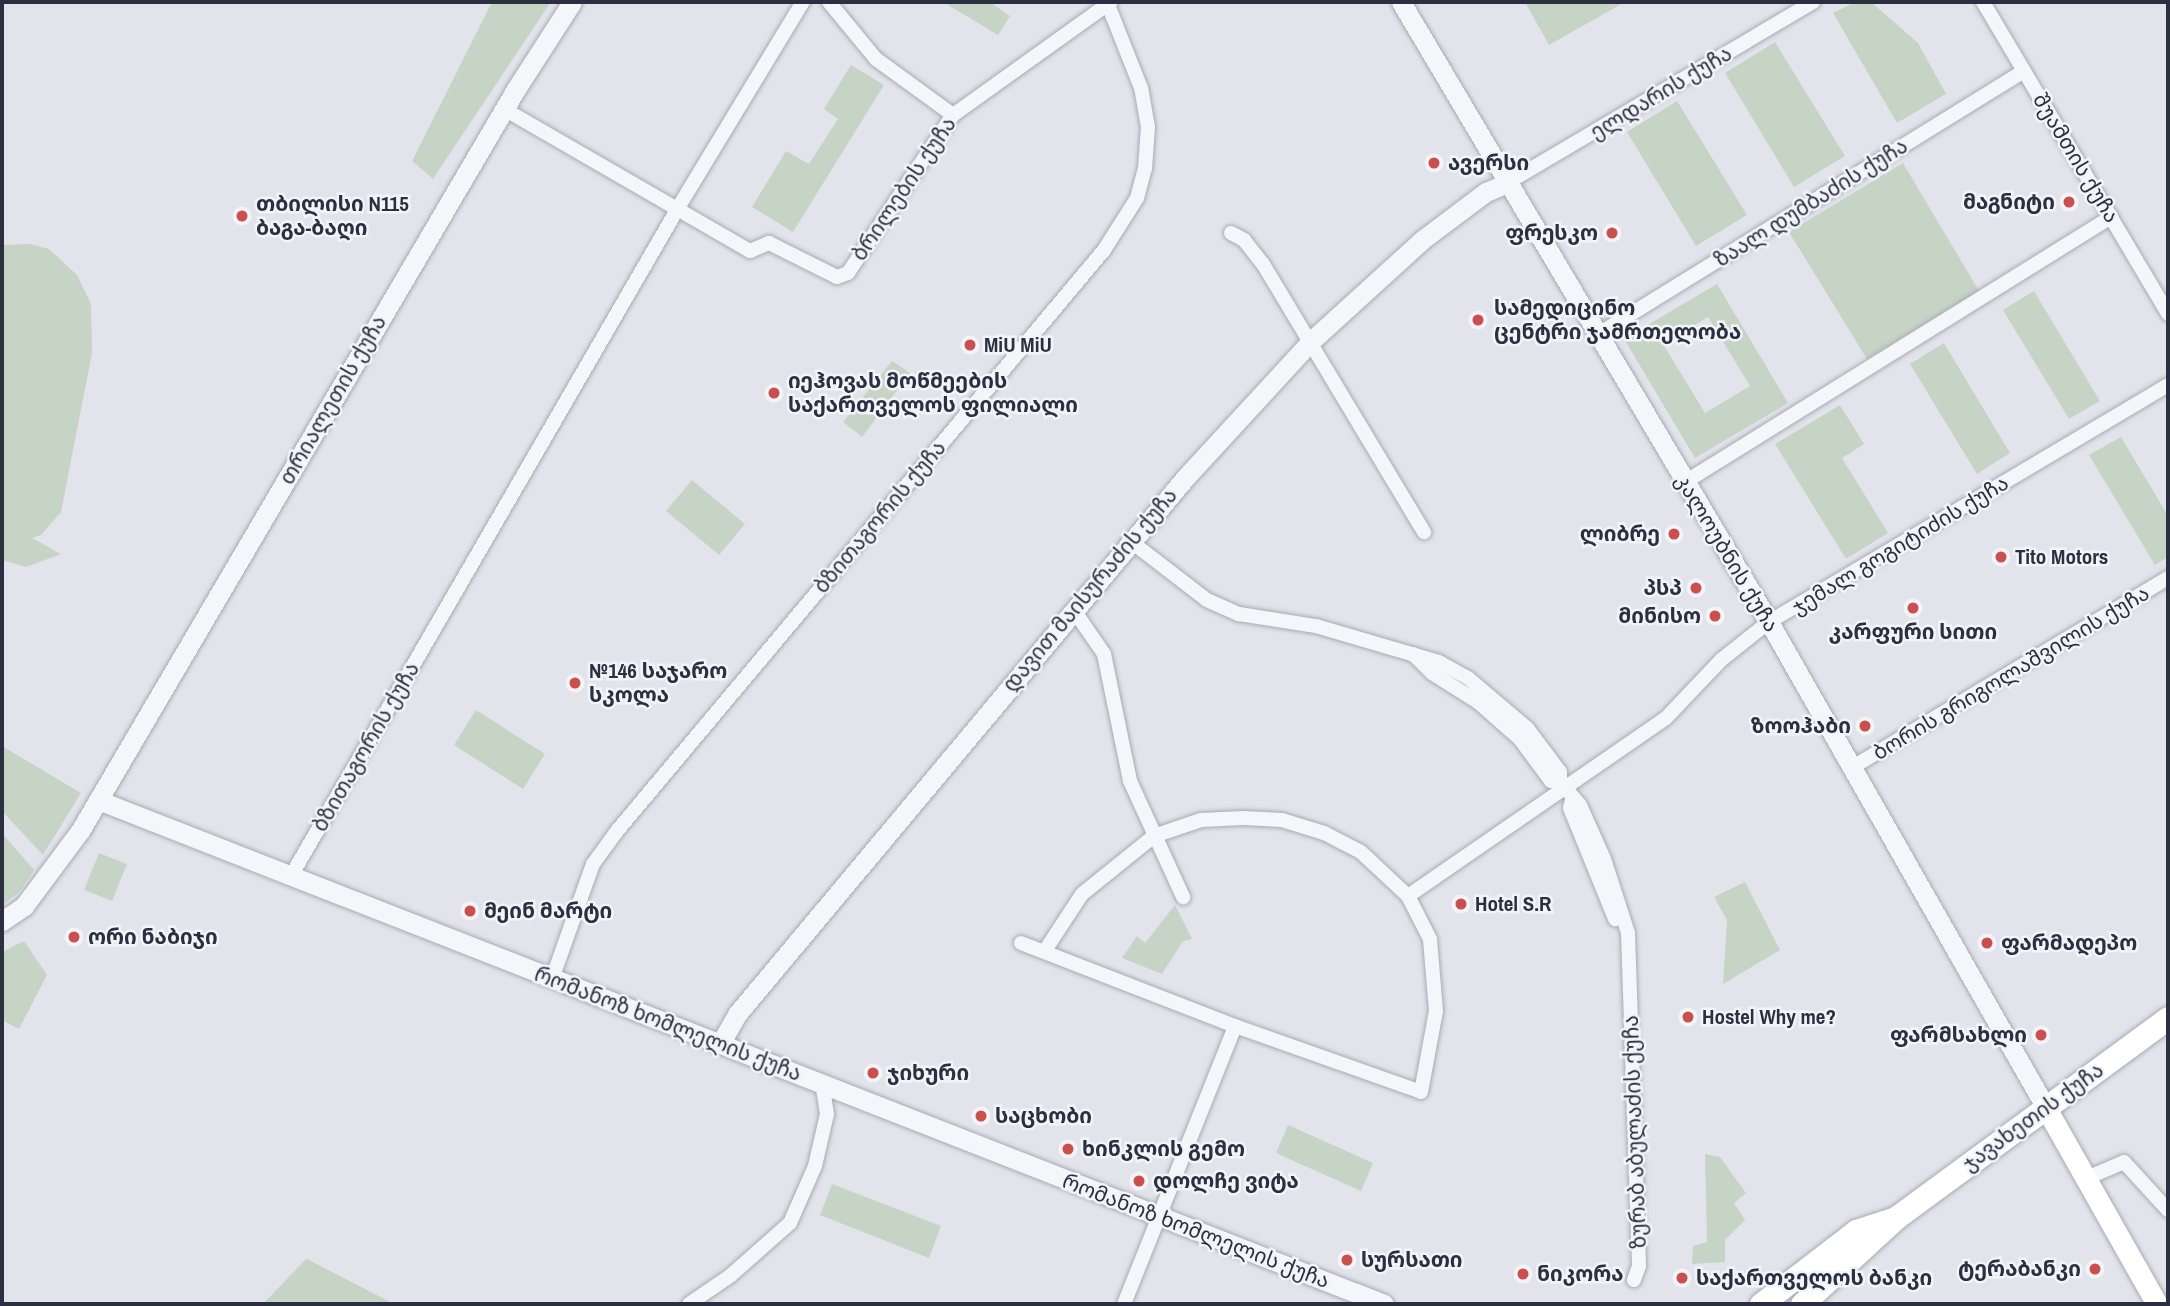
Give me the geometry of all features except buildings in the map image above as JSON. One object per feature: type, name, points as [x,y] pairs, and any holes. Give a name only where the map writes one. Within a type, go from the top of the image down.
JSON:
[{"type":"main road","name":"ჯავახეთის ქუჩა","points":[[1802,1304],[1898,1217],[2168,1018]]},
{"type":"main road","points":[[2046,1108],[2157,1304]]},
{"type":"main road","name":"ჯავახეთის ქუჩა","points":[[1761,1304],[1856,1231],[1898,1217]]},
{"type":"street","name":"თრიალეთის ქუჩა","points":[[98,800],[504,109],[572,2]]},
{"type":"street","name":"ბზითაგორის ქუჩა","points":[[291,876],[678,208],[803,2]]},
{"type":"street","points":[[830,2],[876,58],[953,115]]},
{"type":"street","name":"ბრილების ქუჩა","points":[[504,109],[750,251],[769,243],[837,277],[848,273],[953,115],[1109,2]]},
{"type":"street","name":"ბზითაგორის ქუჩა","points":[[552,979],[593,864],[617,831],[1104,250],[1137,198],[1145,169],[1148,127],[1140,89],[1109,2]]},
{"type":"street","name":"კალოუბნის ქუჩა","points":[[1401,2],[1769,622],[2046,1108]]},
{"type":"street","name":"ელდარის ქუჩა","points":[[1507,183],[1813,2]]},
{"type":"street","name":"შუამთის ქუჩა","points":[[1983,2],[2168,314]]},
{"type":"street","name":"ზაალ დუმბაძის ქუჩა","points":[[1597,335],[2024,71]]},
{"type":"street","name":"დავით მაისურაძის ქუჩა","points":[[720,1044],[738,1013],[1129,540],[1310,342],[1422,240],[1486,192],[1507,183]]},
{"type":"street","points":[[1685,482],[2110,216]]},
{"type":"street","points":[[1231,233],[1255,253],[1423,532]]},
{"type":"street","name":"ჯემალ გოგიტიძის ქუჩა","points":[[1408,896],[1566,791],[1666,719],[1721,660],[1769,622],[2168,384]]},
{"type":"street","name":"ზურაბ აბულაძის ქუჩა","points":[[1129,540],[1207,600],[1239,614],[1316,626],[1439,662],[1497,702],[1528,728],[1560,772],[1570,808],[1621,937],[1630,1264],[1634,1280],[1639,1266],[1628,933],[1604,859],[1580,805],[1566,791]]},
{"type":"street","name":"ბორის გრიგოლაშვილის ქუჩა","points":[[1853,767],[2168,578]]},
{"type":"street","points":[[1073,609],[1108,664],[1130,781],[1183,897]]},
{"type":"street","points":[[2,921],[24,906],[98,800]]},
{"type":"street","name":"რომანოზ ხომლელის ქუჩა","points":[[98,800],[1384,1304]]},
{"type":"street","points":[[1021,943],[1044,952],[1235,1026],[1421,1091],[1432,1053],[1436,978],[1430,939],[1408,896],[1361,852],[1324,832],[1282,820],[1201,820],[1153,836],[1082,894],[1044,952]]},
{"type":"street","points":[[1124,1304],[1161,1217],[1235,1026]]},
{"type":"street","points":[[689,1304],[730,1276],[790,1223],[815,1166],[827,1114],[822,1084]]},
{"type":"street","points":[[2087,1178],[2124,1162],[2168,1210]]},
{"type":"green space","points":[[492,2],[551,2],[433,179],[412,161]]},
{"type":"green space","points":[[943,2],[990,2],[1010,16],[998,35]]},
{"type":"green space","points":[[1525,2],[1625,2],[1549,45]]},
{"type":"green space","points":[[1855,2],[1871,2],[1918,43],[1946,94],[1897,123],[1833,13]]},
{"type":"green space","points":[[1775,42],[1845,156],[1794,187],[1725,73]]},
{"type":"green space","points":[[851,65],[884,85],[793,232],[752,207],[786,151],[809,164],[838,119],[824,109]]},
{"type":"green space","points":[[1677,101],[1747,215],[1696,246],[1627,132]]},
{"type":"green space","points":[[1903,163],[1979,291],[1867,359],[1789,232]]},
{"type":"green space","points":[[30,244],[49,249],[77,275],[91,304],[92,353],[61,512],[41,535],[32,538],[61,554],[26,567],[2,560],[2,245]]},
{"type":"green space","points":[[1717,284],[1788,403],[1695,458],[1624,339]],"holes":[[[1708,317],[1750,386],[1705,413],[1663,344]]]},
{"type":"green space","points":[[2034,291],[2100,401],[2069,419],[2003,310]]},
{"type":"green space","points":[[1944,343],[2010,453],[1977,474],[1910,364]]},
{"type":"green space","points":[[892,361],[910,373],[862,437],[843,422]]},
{"type":"green space","points":[[1840,405],[1864,444],[1842,458],[1888,533],[1846,559],[1775,444]]},
{"type":"green space","points":[[2121,437],[2168,516],[2168,557],[2155,565],[2089,455]]},
{"type":"green space","points":[[692,480],[745,524],[719,555],[666,511]]},
{"type":"green space","points":[[476,710],[545,754],[523,789],[454,745]]},
{"type":"green space","points":[[2,746],[81,793],[43,855],[2,811]]},
{"type":"green space","points":[[2,833],[34,870],[19,892],[2,905]]},
{"type":"green space","points":[[99,853],[127,864],[112,901],[84,890]]},
{"type":"green space","points":[[1745,882],[1780,950],[1723,984],[1727,920],[1714,897]]},
{"type":"green space","points":[[1175,905],[1192,939],[1183,941],[1162,974],[1122,958],[1137,936],[1145,943]]},
{"type":"green space","points":[[24,941],[47,975],[19,1029],[2,1020],[2,952]]},
{"type":"green space","points":[[1288,1125],[1373,1163],[1361,1191],[1276,1153]]},
{"type":"green space","points":[[1705,1154],[1720,1157],[1746,1193],[1734,1203],[1745,1220],[1725,1240],[1725,1262],[1692,1264],[1693,1246],[1707,1242]]},
{"type":"green space","points":[[832,1184],[941,1226],[929,1258],[820,1215]]},
{"type":"green space","points":[[307,1259],[394,1304],[263,1304]]},
{"type":"place","name":"ავერსი","points":[[1434,163]]},
{"type":"place","name":"მაგნიტი","points":[[2069,202]]},
{"type":"place","name":"თბილისი N115 ბაგა-ბაღი","points":[[242,216]]},
{"type":"place","name":"ფრესკო","points":[[1612,233]]},
{"type":"place","name":"სამედიცინო ცენტრი ჯამრთელობა","points":[[1478,320]]},
{"type":"place","name":"MiU MiU","points":[[970,345]]},
{"type":"place","name":"იეჰოვას მოწმეების საქართველოს ფილიალი","points":[[774,393]]},
{"type":"place","name":"ლიბრე","points":[[1674,534]]},
{"type":"place","name":"Tito Motors","points":[[2001,557]]},
{"type":"place","name":"პსპ","points":[[1696,588]]},
{"type":"place","name":"კარფური სითი","points":[[1913,608]]},
{"type":"place","name":"მინისო","points":[[1715,616]]},
{"type":"place","name":"№146 საჯარო სკოლა","points":[[575,683]]},
{"type":"place","name":"ზოოჰაბი","points":[[1865,726]]},
{"type":"place","name":"Hotel S.R","points":[[1461,904]]},
{"type":"place","name":"მეინ მარტი","points":[[470,911]]},
{"type":"place","name":"ორი ნაბიჯი","points":[[74,937]]},
{"type":"place","name":"ფარმადეპო","points":[[1987,943]]},
{"type":"place","name":"Hostel Why me?","points":[[1688,1017]]},
{"type":"place","name":"ფარმსახლი","points":[[2041,1035]]},
{"type":"place","name":"ჯიხური","points":[[873,1073]]},
{"type":"place","name":"საცხობი","points":[[981,1116]]},
{"type":"place","name":"ხინკლის გემო","points":[[1068,1149]]},
{"type":"place","name":"დოლჩე ვიტა","points":[[1139,1181]]},
{"type":"place","name":"სურსათი","points":[[1347,1260]]},
{"type":"place","name":"ტერაბანკი","points":[[2095,1269]]},
{"type":"place","name":"ნიკორა","points":[[1523,1274]]},
{"type":"place","name":"საქართველოს ბანკი","points":[[1682,1278]]}]
